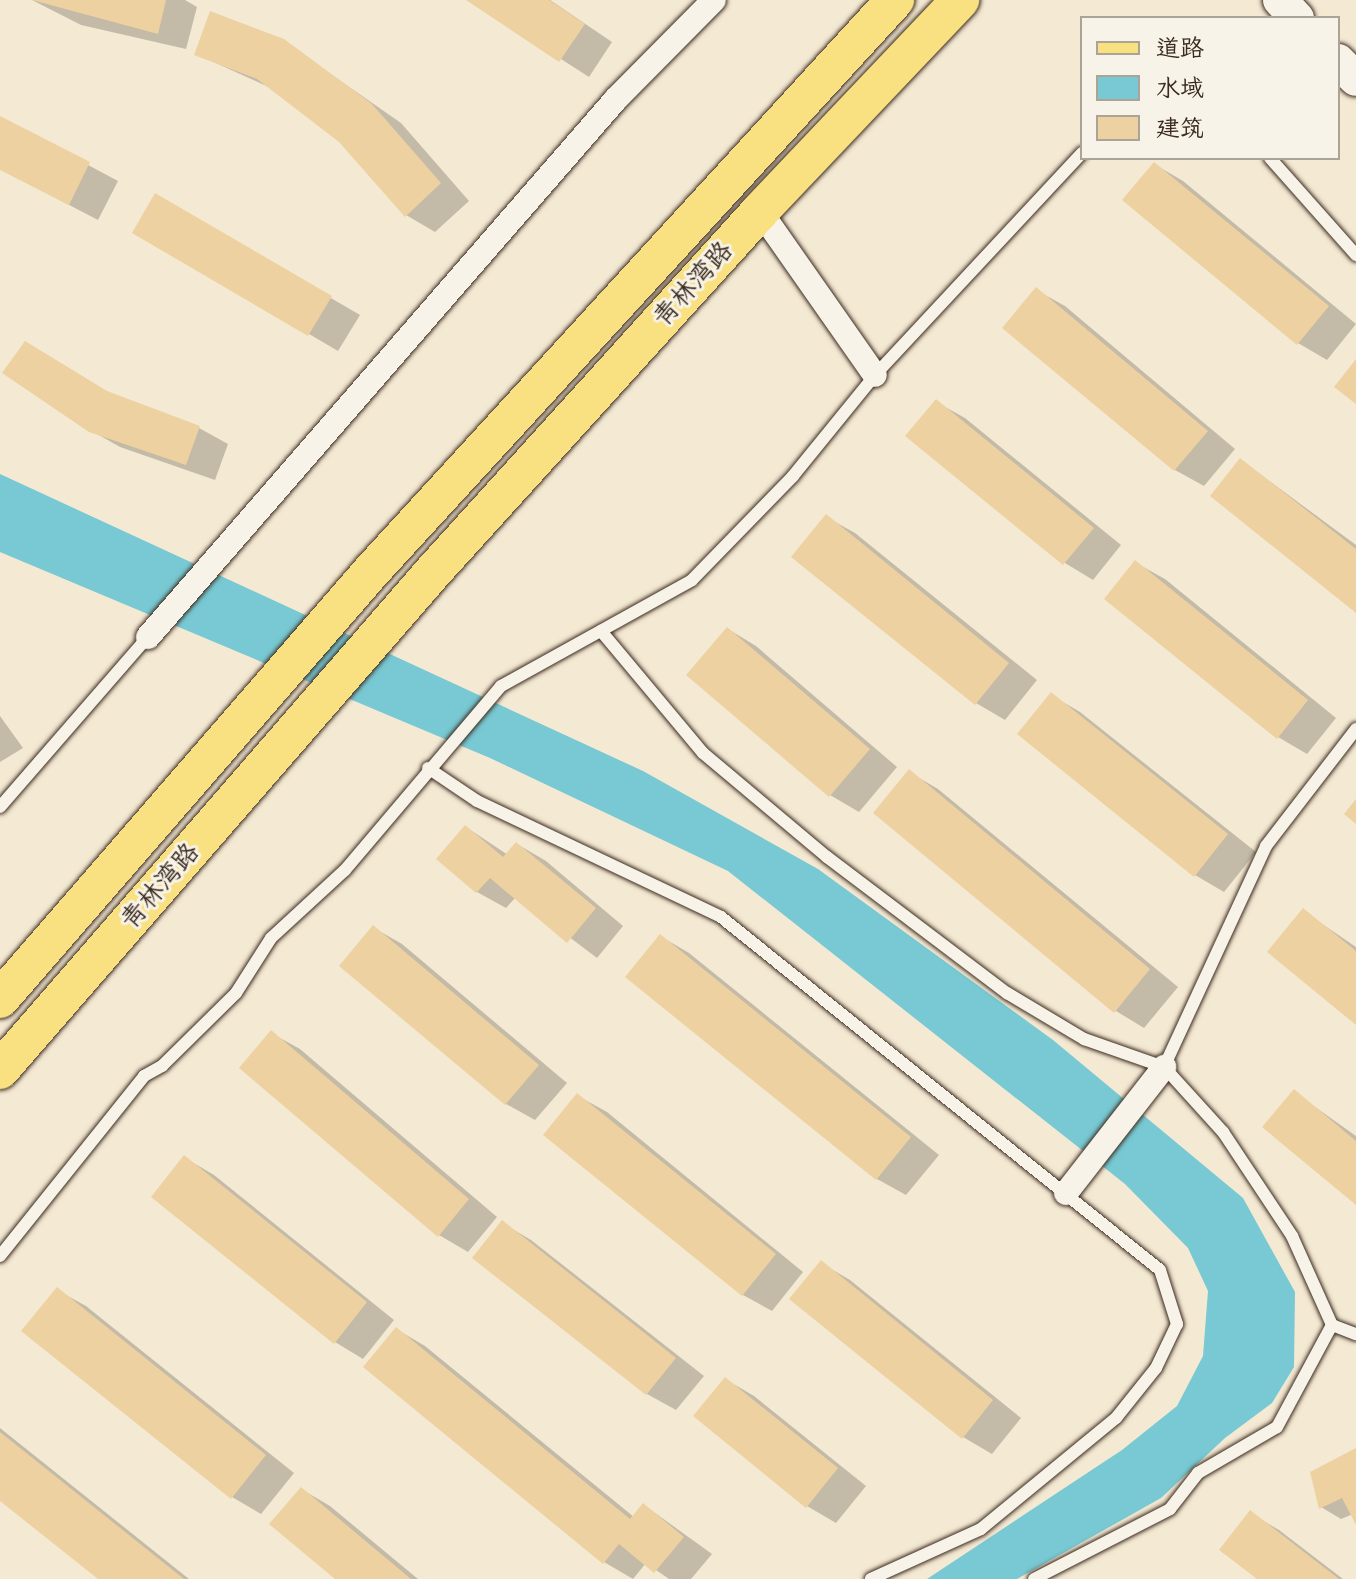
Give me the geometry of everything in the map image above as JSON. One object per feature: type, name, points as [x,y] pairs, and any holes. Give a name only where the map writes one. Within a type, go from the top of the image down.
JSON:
[{"type":"main road","name":"青林湾路","points":[[0,999],[369,574],[895,0]]},
{"type":"main road","name":"青林湾路","points":[[0,1070],[432,573],[760,211],[960,0]]},
{"type":"main road","points":[[1280,0],[1295,16]]},
{"type":"main road","points":[[1340,63],[1356,79]]},
{"type":"street","points":[[148,637],[616,99],[714,0]]},
{"type":"street","points":[[760,211],[875,375]]},
{"type":"street","points":[[1070,1186],[1164,1067]]},
{"type":"lane","points":[[0,1256],[144,1076],[162,1066],[236,993],[271,938],[345,870],[501,686],[692,580],[793,476],[875,375],[1080,155]]},
{"type":"lane","points":[[1272,160],[1356,255]]},
{"type":"lane","points":[[601,631],[703,753],[827,857],[1007,993],[1084,1039],[1164,1067],[1223,1132],[1292,1236],[1332,1325],[1356,1334]]},
{"type":"lane","points":[[0,807],[148,637]]},
{"type":"lane","points":[[1164,1067],[1266,846],[1356,729]]},
{"type":"lane","points":[[433,764],[477,801],[721,917],[1070,1186],[1160,1270],[1177,1324],[1156,1368],[1116,1418],[981,1529],[871,1579]]},
{"type":"lane","points":[[1034,1579],[1170,1509],[1198,1473],[1277,1427],[1332,1325]]},
{"type":"water","points":[[0,474],[643,771],[818,869],[1053,1040],[1243,1198],[1295,1292],[1294,1367],[1272,1403],[1225,1438],[1161,1498],[1017,1579],[927,1579],[1122,1450],[1177,1406],[1203,1356],[1208,1291],[1188,1248],[1125,1184],[728,871],[490,758],[0,552]]},
{"type":"building","points":[[32,0],[166,0],[158,34]]},
{"type":"building","points":[[466,0],[549,0],[585,24],[559,62]]},
{"type":"building","points":[[210,11],[284,39],[372,104],[441,183],[405,217],[339,142],[257,79],[194,55]]},
{"type":"building","points":[[0,116],[90,162],[69,205],[0,170]]},
{"type":"building","points":[[1154,162],[1329,306],[1297,345],[1122,200]]},
{"type":"building","points":[[155,193],[332,296],[308,336],[132,233]]},
{"type":"building","points":[[1036,287],[1208,431],[1174,471],[1002,328]]},
{"type":"building","points":[[25,341],[107,391],[200,426],[186,465],[89,432],[2,373]]},
{"type":"building","points":[[1356,359],[1356,404],[1334,387]]},
{"type":"building","points":[[936,399],[1094,528],[1063,565],[905,436]]},
{"type":"building","points":[[1240,458],[1356,549],[1356,613],[1210,496]]},
{"type":"building","points":[[826,514],[1009,663],[975,705],[791,557]]},
{"type":"building","points":[[1135,560],[1308,700],[1277,739],[1104,599]]},
{"type":"building","points":[[727,627],[870,749],[829,797],[686,675]]},
{"type":"building","points":[[1051,692],[1228,834],[1194,877],[1017,734]]},
{"type":"building","points":[[909,769],[1150,969],[1114,1013],[873,813]]},
{"type":"building","points":[[1356,799],[1356,824],[1344,814]]},
{"type":"building","points":[[465,825],[503,857],[516,842],[596,908],[567,943],[490,878],[476,893],[436,859]]},
{"type":"building","points":[[1303,908],[1356,951],[1356,1025],[1267,952]]},
{"type":"building","points":[[373,925],[539,1065],[505,1105],[339,966]]},
{"type":"building","points":[[660,934],[911,1137],[876,1180],[625,977]]},
{"type":"building","points":[[271,1030],[469,1199],[438,1237],[239,1068]]},
{"type":"building","points":[[1294,1089],[1356,1141],[1356,1205],[1262,1127]]},
{"type":"building","points":[[577,1093],[776,1254],[742,1296],[543,1135]]},
{"type":"building","points":[[184,1155],[367,1302],[334,1344],[151,1197]]},
{"type":"building","points":[[502,1220],[676,1358],[646,1395],[472,1258]]},
{"type":"building","points":[[821,1260],[993,1400],[962,1439],[789,1299]]},
{"type":"building","points":[[57,1287],[266,1455],[231,1499],[21,1331]]},
{"type":"building","points":[[396,1327],[630,1519],[643,1503],[684,1537],[654,1573],[619,1544],[603,1564],[363,1367]]},
{"type":"building","points":[[725,1377],[838,1468],[806,1508],[693,1416]]},
{"type":"building","points":[[0,1432],[184,1579],[98,1579],[0,1501]]},
{"type":"building","points":[[1356,1448],[1356,1525],[1342,1498],[1319,1509],[1310,1472]]},
{"type":"building","points":[[301,1487],[411,1579],[335,1579],[269,1524]]},
{"type":"building","points":[[1250,1510],[1339,1579],[1257,1579],[1219,1550]]}]
